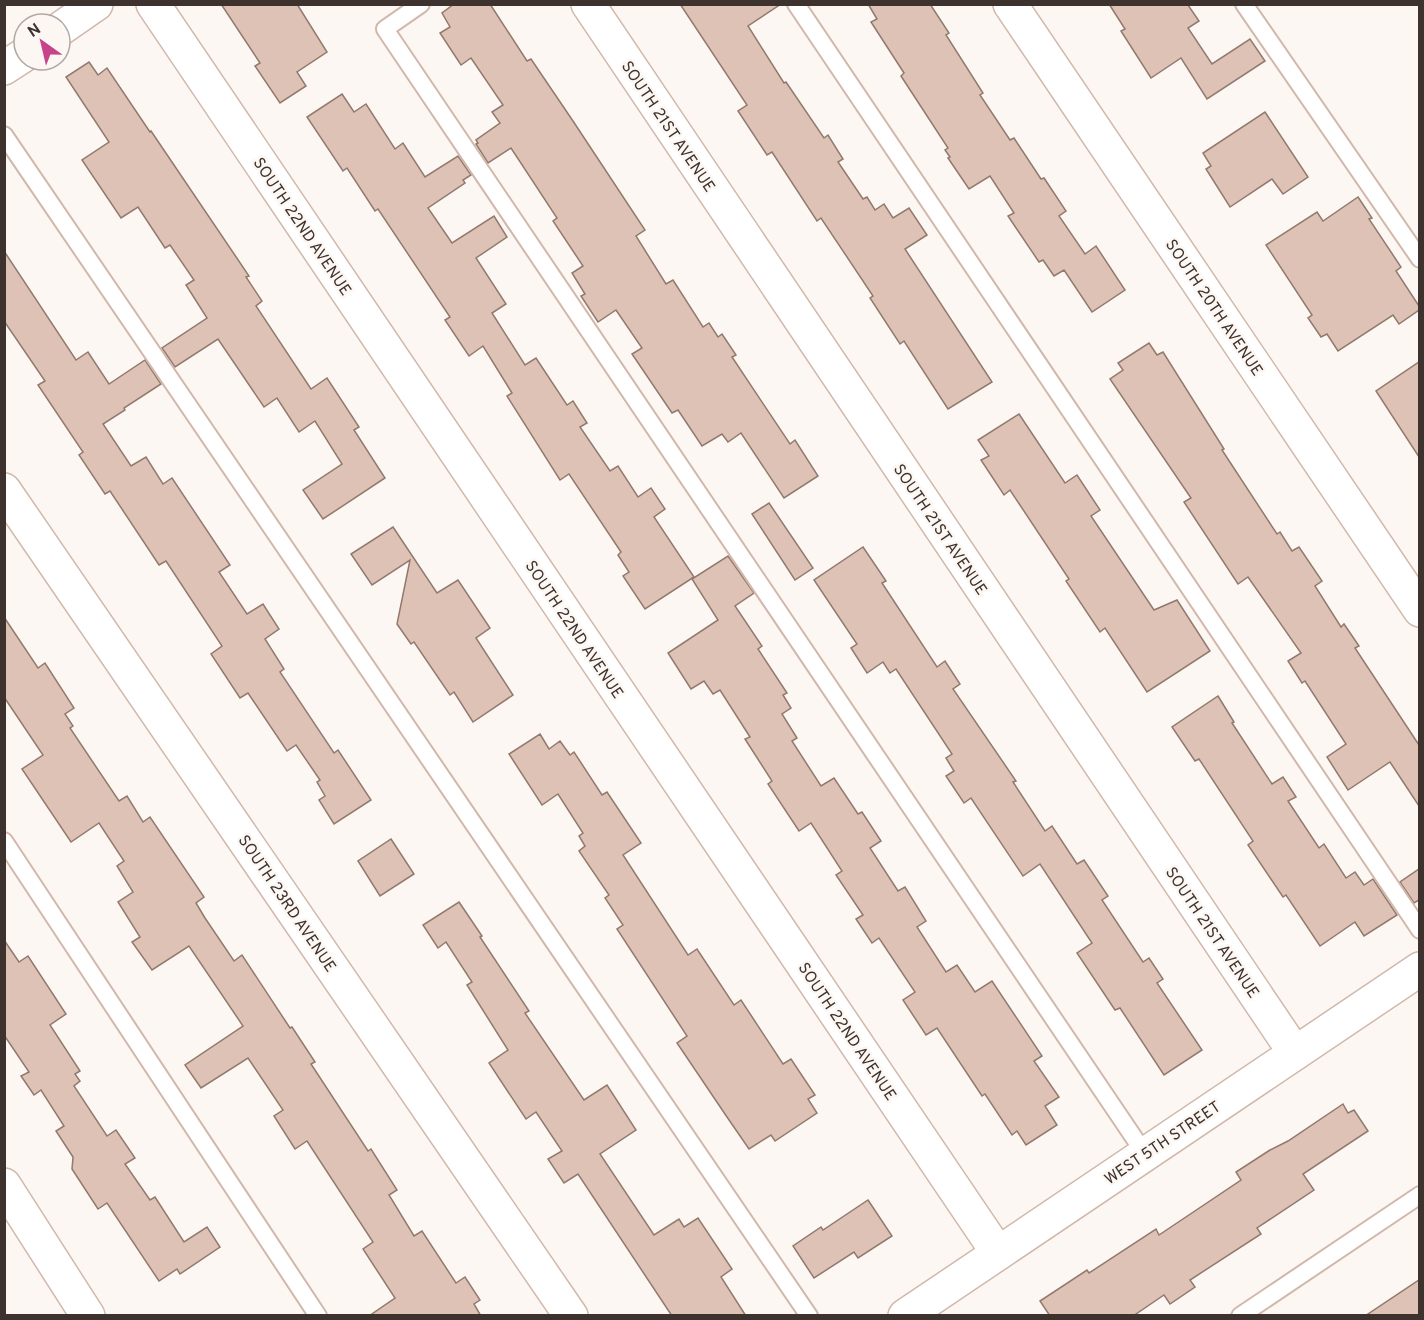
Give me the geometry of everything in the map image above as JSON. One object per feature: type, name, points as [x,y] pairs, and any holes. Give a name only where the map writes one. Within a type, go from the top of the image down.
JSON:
[{"type":"street","points":[[72,21],[96,4]]},
{"type":"street","name":"SOUTH 22ND AVENUE","points":[[153,4],[998,1253]]},
{"type":"street","name":"SOUTH 21ST AVENUE","points":[[588,4],[1295,1053]]},
{"type":"street","name":"SOUTH 20TH AVENUE","points":[[1010,4],[1419,610]]},
{"type":"street","name":"SOUTH 23RD AVENUE","points":[[4,490],[571,1316]]},
{"type":"street","name":"WEST 5TH STREET","points":[[905,1316],[1419,969]]},
{"type":"street","points":[[4,1185],[88,1316]]},
{"type":"lane","points":[[421,4],[385,29],[1145,1154]]},
{"type":"lane","points":[[796,4],[1419,930]]},
{"type":"lane","points":[[1244,4],[1419,259]]},
{"type":"lane","points":[[4,135],[810,1316]]},
{"type":"lane","points":[[4,841],[318,1316]]},
{"type":"lane","points":[[1240,1316],[1419,1195]]},
{"type":"building","points":[[221,4],[297,4],[327,52],[297,72],[306,86],[280,103],[255,66],[260,63]]},
{"type":"building","points":[[454,4],[490,4],[527,61],[531,59],[645,230],[636,236],[666,284],[673,280],[703,327],[709,323],[718,337],[722,334],[736,355],[732,357],[790,444],[795,440],[818,476],[784,498],[741,433],[728,442],[722,434],[702,446],[678,410],[672,413],[632,354],[642,348],[616,310],[598,322],[581,296],[585,294],[572,273],[583,266],[553,221],[557,218],[511,148],[488,163],[476,144],[478,143],[476,140],[500,123],[492,112],[503,105],[471,58],[461,65],[440,33],[450,27],[442,13]]},
{"type":"building","points":[[680,4],[781,4],[748,26],[784,83],[786,82],[824,138],[828,135],[843,159],[838,162],[863,199],[867,197],[875,210],[884,204],[893,218],[909,208],[927,235],[905,249],[992,382],[948,409],[904,341],[900,344],[870,298],[873,296],[821,218],[817,221],[772,152],[767,155],[738,111],[747,105]]},
{"type":"building","points":[[868,4],[930,4],[949,33],[946,35],[983,93],[980,95],[1010,140],[1014,138],[1066,211],[1059,216],[1085,254],[1096,246],[1125,290],[1092,312],[1064,270],[1054,276],[1043,260],[1039,262],[1008,216],[1014,213],[990,176],[969,189],[948,158],[950,157],[945,150],[948,148],[901,76],[904,73],[871,22],[877,19]]},
{"type":"building","points":[[1109,4],[1188,5],[1199,21],[1188,28],[1212,64],[1250,39],[1265,61],[1207,99],[1181,58],[1151,78],[1121,31],[1125,29]]},
{"type":"building","points":[[89,62],[98,75],[107,68],[151,131],[249,276],[246,277],[262,301],[256,306],[311,389],[327,378],[359,427],[354,430],[385,478],[323,519],[303,490],[342,464],[315,421],[299,432],[277,398],[264,407],[218,339],[175,367],[162,348],[207,318],[186,285],[194,280],[170,245],[165,248],[138,207],[121,218],[82,160],[109,142],[66,77]]},
{"type":"building","points":[[342,94],[354,112],[366,104],[395,149],[403,143],[425,177],[458,156],[471,175],[463,180],[465,183],[428,208],[452,243],[494,216],[507,237],[476,258],[506,304],[492,313],[525,365],[536,358],[567,405],[573,401],[587,423],[580,427],[610,471],[618,466],[638,497],[651,488],[665,509],[654,517],[694,577],[645,609],[623,576],[629,572],[618,555],[621,552],[569,474],[560,480],[507,396],[512,393],[483,346],[469,356],[445,320],[450,317],[378,209],[375,211],[347,168],[343,171],[307,117]]},
{"type":"building","points":[[1265,112],[1308,177],[1283,194],[1272,179],[1230,207],[1206,169],[1211,166],[1203,153]]},
{"type":"building","points":[[1358,197],[1372,218],[1369,219],[1401,267],[1396,271],[1419,306],[1419,310],[1399,324],[1393,315],[1338,351],[1327,334],[1321,337],[1308,318],[1312,315],[1266,245],[1317,212],[1323,221]]},
{"type":"building","points":[[4,251],[76,360],[88,352],[109,384],[145,360],[161,384],[103,424],[131,466],[146,457],[163,484],[172,478],[230,565],[219,572],[247,614],[263,604],[279,629],[265,639],[284,669],[280,672],[334,753],[338,750],[371,800],[334,824],[319,800],[325,796],[317,782],[320,780],[296,745],[287,751],[248,693],[240,698],[211,654],[222,646],[166,561],[159,565],[110,491],[105,494],[79,455],[83,452],[38,385],[45,381],[4,321]]},
{"type":"building","points":[[1149,343],[1157,355],[1163,352],[1224,449],[1222,450],[1277,534],[1280,532],[1292,551],[1299,547],[1322,581],[1315,586],[1341,627],[1344,624],[1359,646],[1355,648],[1419,745],[1419,806],[1390,762],[1348,790],[1327,757],[1346,744],[1305,681],[1302,683],[1288,661],[1301,653],[1248,577],[1238,584],[1184,502],[1191,498],[1110,379],[1123,370],[1118,363]]},
{"type":"building","points":[[1419,362],[1419,457],[1376,391]]},
{"type":"building","points":[[1019,414],[1065,483],[1077,475],[1100,510],[1091,516],[1154,610],[1177,600],[1210,651],[1147,692],[1105,628],[1100,632],[1066,581],[1069,579],[1010,490],[1004,495],[981,460],[989,456],[978,440]]},
{"type":"building","points":[[769,503],[813,568],[795,580],[752,514]]},
{"type":"building","points":[[393,527],[437,593],[458,580],[490,628],[476,638],[513,695],[473,722],[454,692],[450,695],[414,642],[411,644],[397,624],[410,560],[372,585],[351,554]]},
{"type":"building","points":[[863,547],[886,581],[882,583],[937,667],[945,661],[960,684],[953,689],[1016,781],[1013,782],[1045,831],[1052,826],[1077,864],[1084,860],[1108,896],[1102,900],[1143,962],[1149,958],[1163,979],[1157,983],[1202,1050],[1164,1075],[1120,1008],[1115,1010],[1077,953],[1092,943],[1040,864],[1023,876],[971,798],[964,803],[946,776],[954,771],[946,758],[952,754],[896,669],[890,673],[883,662],[867,673],[851,648],[857,644],[814,580]]},
{"type":"building","points":[[728,556],[754,593],[735,606],[762,646],[758,649],[787,693],[783,695],[791,708],[782,714],[797,738],[792,741],[821,786],[834,778],[858,814],[862,812],[881,841],[870,848],[898,891],[905,887],[926,921],[917,927],[946,972],[957,965],[975,992],[992,981],[1042,1056],[1034,1061],[1059,1097],[1045,1106],[1057,1125],[1026,1145],[1017,1131],[1012,1135],[985,1094],[982,1096],[937,1028],[926,1035],[903,1000],[915,992],[879,938],[872,943],[856,919],[863,915],[836,875],[842,871],[811,823],[799,831],[768,784],[772,781],[745,739],[750,737],[720,690],[713,694],[704,681],[691,689],[668,653],[718,620],[692,579]]},
{"type":"building","points":[[4,617],[38,668],[45,663],[74,708],[65,714],[73,726],[70,728],[119,801],[127,796],[143,822],[150,817],[204,897],[196,903],[234,961],[242,955],[290,1028],[292,1027],[315,1062],[311,1064],[368,1151],[371,1149],[397,1190],[389,1195],[414,1236],[422,1231],[456,1283],[465,1277],[480,1300],[474,1304],[481,1316],[369,1316],[395,1298],[363,1249],[373,1242],[307,1141],[295,1149],[274,1116],[283,1110],[248,1058],[201,1088],[185,1065],[243,1026],[189,946],[152,970],[132,942],[140,937],[118,902],[133,892],[117,866],[124,861],[99,823],[71,842],[22,769],[43,755],[4,697]]},
{"type":"building","points":[[1218,696],[1234,722],[1232,723],[1272,784],[1283,777],[1296,797],[1288,801],[1319,848],[1324,844],[1346,878],[1355,872],[1364,885],[1373,879],[1397,915],[1364,936],[1355,922],[1320,946],[1286,895],[1283,897],[1248,845],[1253,841],[1199,759],[1195,761],[1172,727]]},
{"type":"building","points":[[540,734],[549,749],[560,741],[570,755],[574,752],[602,795],[607,792],[641,843],[623,855],[688,955],[697,949],[734,1005],[741,1000],[783,1064],[791,1059],[815,1095],[808,1099],[817,1113],[775,1141],[771,1135],[749,1149],[727,1117],[677,1043],[687,1036],[617,929],[623,925],[605,898],[609,895],[579,851],[585,846],[579,836],[583,833],[558,794],[542,805],[509,754]]},
{"type":"building","points":[[391,839],[414,874],[380,896],[358,861]]},
{"type":"building","points":[[1419,869],[1419,900],[1414,903],[1400,882]]},
{"type":"building","points":[[459,902],[529,1011],[525,1013],[584,1100],[607,1085],[636,1130],[600,1154],[654,1235],[679,1219],[684,1227],[698,1218],[732,1269],[721,1277],[746,1316],[672,1316],[578,1174],[564,1183],[548,1159],[562,1151],[536,1112],[526,1119],[489,1063],[508,1050],[467,985],[472,982],[446,942],[438,948],[423,925]]},
{"type":"building","points":[[4,940],[19,962],[28,956],[66,1014],[50,1025],[80,1071],[75,1074],[80,1081],[74,1086],[107,1136],[116,1130],[135,1158],[125,1164],[150,1200],[155,1197],[184,1242],[207,1227],[220,1247],[180,1274],[177,1269],[159,1281],[107,1203],[98,1209],[72,1169],[73,1157],[56,1131],[64,1126],[41,1090],[34,1095],[21,1076],[29,1072],[4,1035]]},
{"type":"building","points":[[1343,1104],[1348,1113],[1354,1110],[1368,1131],[1303,1174],[1314,1190],[1257,1228],[1261,1234],[1190,1280],[1195,1287],[1170,1304],[1164,1295],[1133,1316],[1050,1316],[1040,1301],[1087,1270],[1089,1273],[1156,1229],[1159,1235],[1241,1180],[1236,1172]]},
{"type":"building","points":[[868,1200],[892,1236],[858,1258],[854,1252],[814,1278],[793,1246],[821,1227],[823,1230]]},
{"type":"building","points":[[1419,1280],[1419,1316],[1365,1316]]}]
